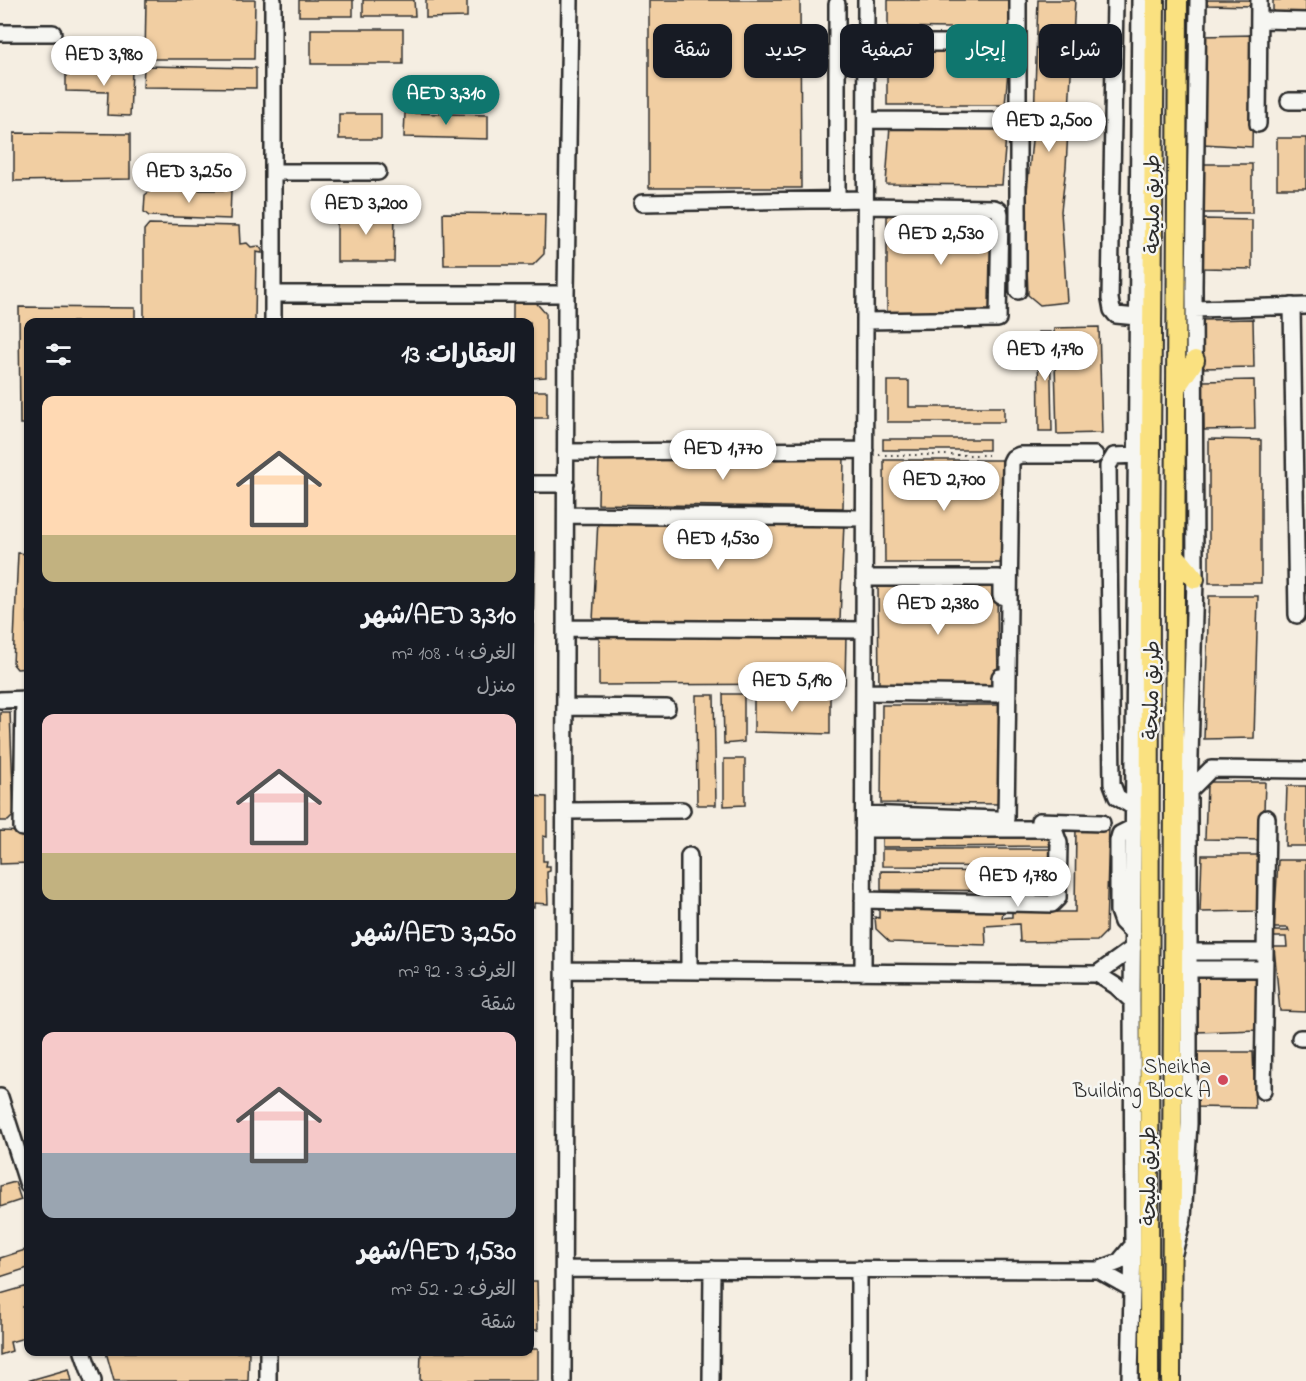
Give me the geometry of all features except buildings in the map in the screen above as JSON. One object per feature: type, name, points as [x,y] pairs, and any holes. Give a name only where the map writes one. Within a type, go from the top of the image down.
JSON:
[{"type":"main road","name":"طريق مليحة","points":[[1149,1381],[1138,813],[1155,0]]},
{"type":"main road","name":"طريق مليحة","points":[[1171,1381],[1177,557],[1178,0]]},
{"type":"main road","points":[[1176,388],[1194,360]]},
{"type":"main road","points":[[1177,557],[1195,579]]},
{"type":"street","points":[[273,0],[273,318]]},
{"type":"street","points":[[563,1381],[566,294],[570,0]]},
{"type":"street","points":[[866,0],[866,24]]},
{"type":"street","points":[[1018,0],[1018,24]]},
{"type":"street","points":[[1115,0],[1110,299],[1112,310],[1116,315],[1137,317]]},
{"type":"street","points":[[1130,1381],[1134,1245],[1132,1001],[1138,813],[1137,317],[1140,0]]},
{"type":"street","points":[[1172,1258],[1184,1218],[1189,1124],[1189,791],[1195,579],[1194,309],[1198,0]]},
{"type":"street","points":[[1258,124],[1259,0]]},
{"type":"street","points":[[837,4],[837,200]]},
{"type":"street","points":[[1259,20],[1306,21]]},
{"type":"street","points":[[0,33],[53,33]]},
{"type":"street","points":[[863,973],[866,78]]},
{"type":"street","points":[[1018,78],[1018,291]]},
{"type":"street","points":[[1289,101],[1306,101]]},
{"type":"street","points":[[837,105],[866,103]]},
{"type":"street","points":[[866,120],[1018,121]]},
{"type":"street","points":[[273,172],[378,172]]},
{"type":"street","points":[[642,203],[837,200],[997,208],[1000,212],[1000,314],[996,320],[865,321]]},
{"type":"street","points":[[273,294],[566,294]]},
{"type":"street","points":[[1194,309],[1299,306],[1297,615]]},
{"type":"street","points":[[566,452],[865,452]]},
{"type":"street","points":[[1006,819],[1011,462],[1020,455],[1095,455]]},
{"type":"street","points":[[1137,455],[1114,456],[1108,466],[1112,784],[1117,797],[1138,813]]},
{"type":"street","points":[[534,484],[566,484]]},
{"type":"street","points":[[566,515],[864,518]]},
{"type":"street","points":[[864,578],[999,578],[1001,581],[999,693],[864,692]]},
{"type":"street","points":[[566,628],[864,630]]},
{"type":"street","points":[[0,700],[24,699]]},
{"type":"street","points":[[566,707],[667,708]]},
{"type":"street","points":[[1191,746],[1211,769]]},
{"type":"street","points":[[22,828],[24,764]]},
{"type":"street","points":[[1189,791],[1211,769],[1306,770]]},
{"type":"street","points":[[566,811],[682,810]]},
{"type":"street","points":[[1263,1091],[1267,818]]},
{"type":"street","points":[[863,822],[1006,819],[1102,823]]},
{"type":"street","points":[[862,900],[1052,904],[1058,898],[1059,843],[1055,832],[1045,829],[863,822]]},
{"type":"street","points":[[689,856],[689,971]]},
{"type":"street","points":[[1097,974],[1133,941]]},
{"type":"street","points":[[1189,952],[1265,951]]},
{"type":"street","points":[[1189,969],[1264,969]]},
{"type":"street","points":[[565,970],[1097,974],[1116,986],[1132,1001]]},
{"type":"street","points":[[0,1097],[24,1172]]},
{"type":"street","points":[[565,1269],[1098,1270],[1119,1262],[1134,1245]]},
{"type":"street","points":[[711,1381],[712,1269]]},
{"type":"street","points":[[859,1269],[859,1381]]},
{"type":"street","points":[[1098,1270],[1132,1289]]},
{"type":"street","points":[[84,1356],[93,1381]]},
{"type":"street","points":[[268,1356],[268,1381]]},
{"type":"path","points":[[865,452],[988,455]]},
{"type":"place","name":"Sheikha Building Block A","points":[[1223,1080]]}]
